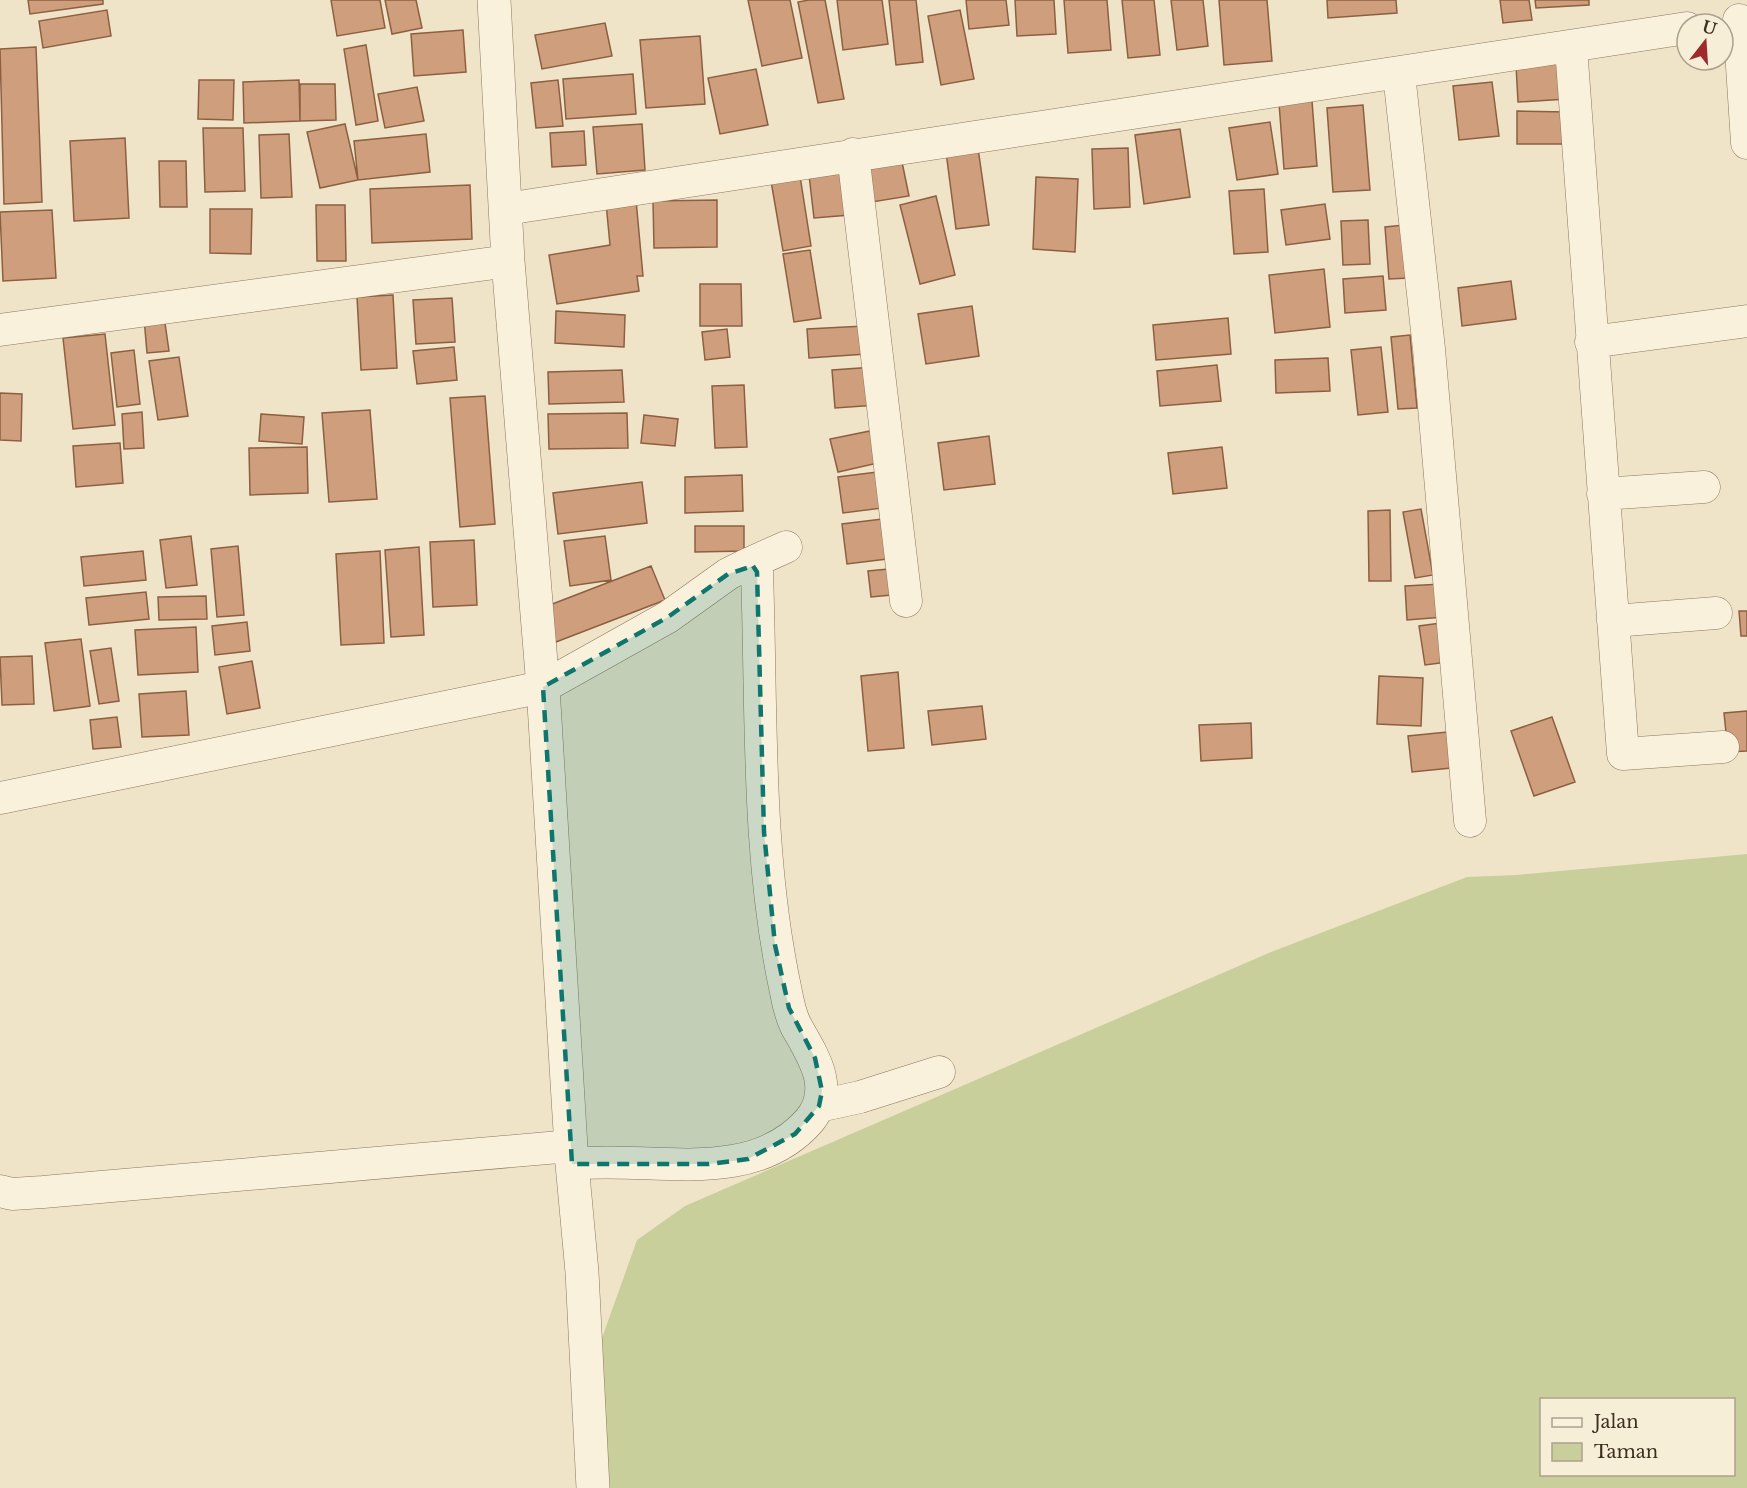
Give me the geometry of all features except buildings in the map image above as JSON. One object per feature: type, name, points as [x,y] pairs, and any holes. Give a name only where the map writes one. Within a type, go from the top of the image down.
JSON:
[{"type":"street","points":[[494,0],[508,261],[543,687],[571,1160],[582,1272],[592,1488]]},
{"type":"street","points":[[506,209],[1675,30]]},
{"type":"street","points":[[1735,30],[1747,143]]},
{"type":"street","points":[[1571,47],[1623,754],[1723,747]]},
{"type":"street","points":[[1399,74],[1429,349],[1470,821]]},
{"type":"street","points":[[854,154],[906,601]]},
{"type":"street","points":[[0,330],[508,261]]},
{"type":"street","points":[[1591,342],[1747,321]]},
{"type":"street","points":[[1603,494],[1704,487]]},
{"type":"street","points":[[0,798],[543,687],[668,617],[728,574],[786,547]]},
{"type":"street","points":[[0,1191],[12,1194],[571,1160],[710,1164],[748,1159],[772,1149],[795,1134],[819,1106],[822,1091],[815,1058],[789,1008],[776,945],[764,832],[757,572],[753,566],[746,565]]},
{"type":"street","points":[[1613,621],[1716,613]]},
{"type":"street","points":[[819,1106],[860,1097],[939,1072]]},
{"type":"highlighted area","points":[[753,566],[757,572],[764,832],[775,945],[789,1008],[815,1058],[822,1091],[819,1106],[795,1134],[748,1159],[709,1164],[572,1164],[543,687],[668,617],[728,574]]},
{"type":"green space","points":[[1747,854],[1747,1488],[609,1488],[602,1338],[637,1240],[685,1206],[1271,952],[1467,877],[1516,875]]}]
